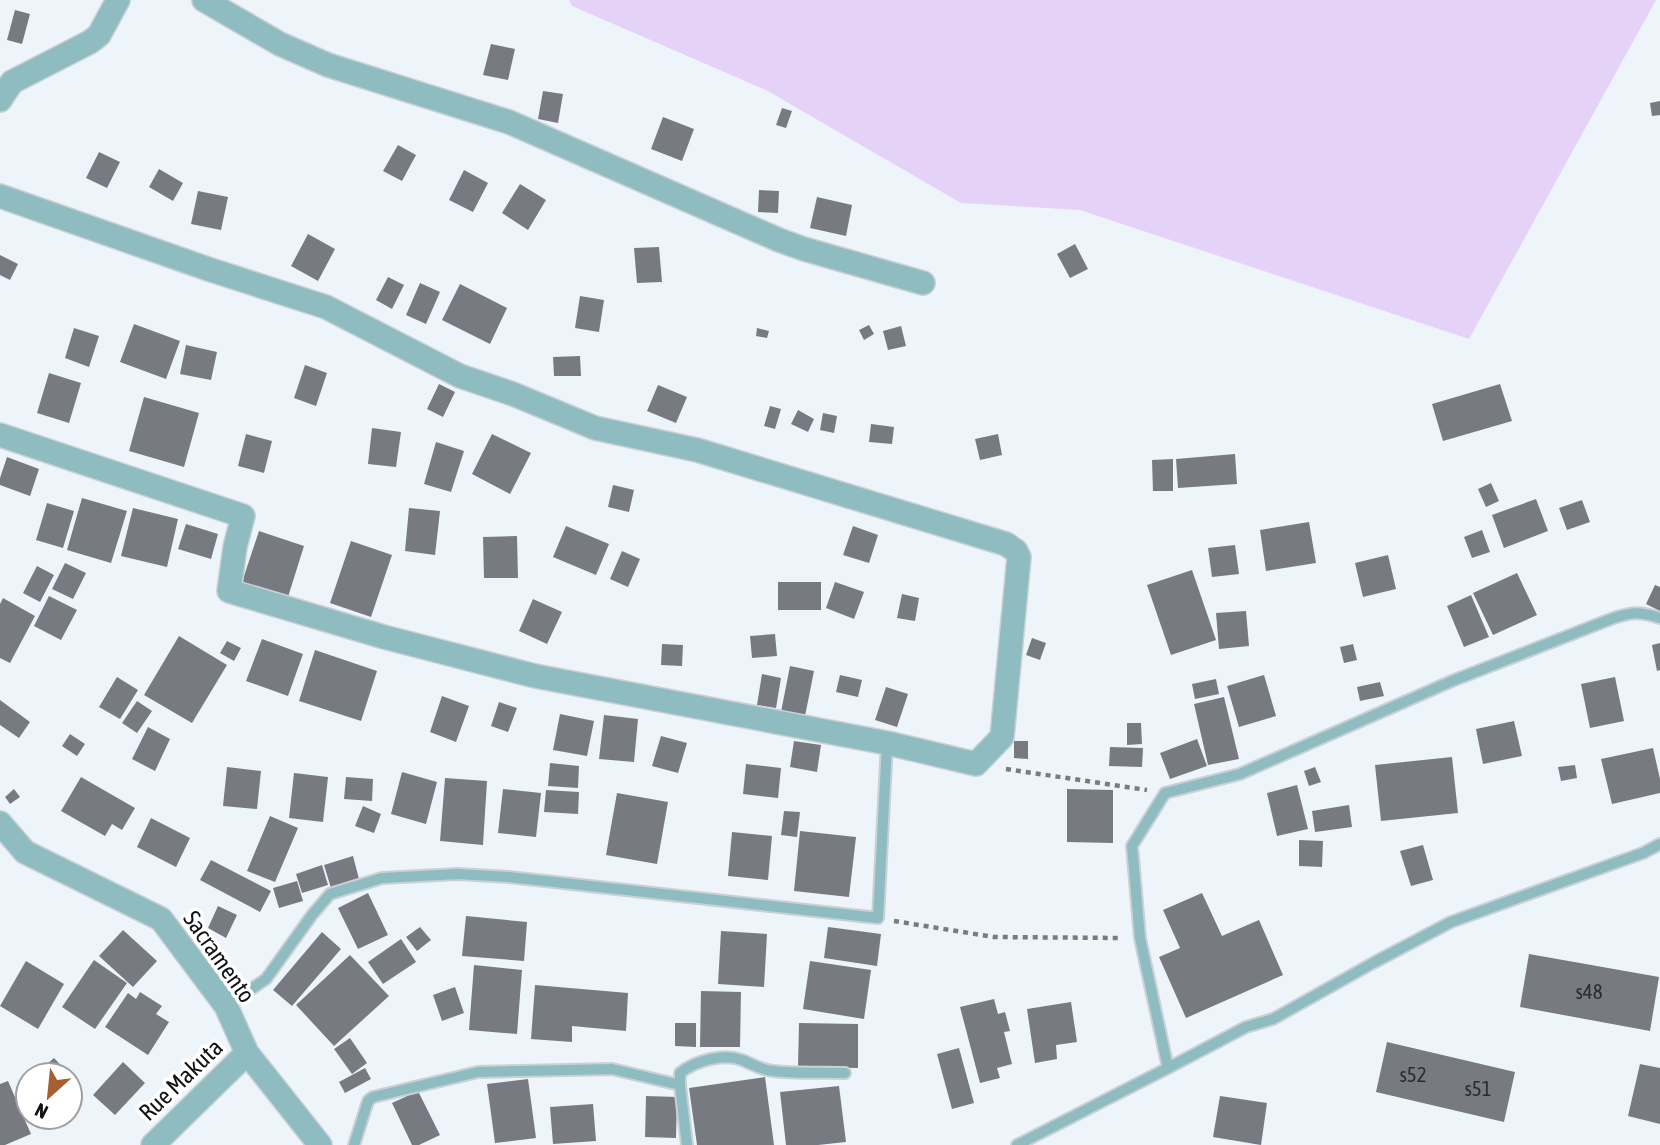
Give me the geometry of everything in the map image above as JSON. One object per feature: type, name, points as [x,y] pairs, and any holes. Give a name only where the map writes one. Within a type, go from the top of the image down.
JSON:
[{"type":"street","points":[[0,100],[12,82],[99,35],[118,0]]},
{"type":"street","points":[[204,0],[280,44],[328,65],[509,122],[804,249],[923,283]]},
{"type":"street","points":[[0,196],[326,307],[460,376],[513,394],[595,428],[697,450],[1006,544],[1016,551],[1019,557],[1002,737],[976,764],[887,743],[536,677],[384,637],[229,591],[235,547],[243,516],[0,435]]},
{"type":"street","name":"Sacramento","points":[[0,823],[25,852],[161,919],[226,1006],[247,1052],[320,1145]]},
{"type":"street","name":"Rue Makuta","points":[[153,1145],[247,1052]]},
{"type":"lane","points":[[1168,1068],[1140,938],[1132,846],[1165,793],[1240,774],[1452,681],[1630,612],[1660,618]]},
{"type":"lane","points":[[226,1006],[266,979],[330,894],[382,878],[458,874],[509,877],[878,918],[887,743]]},
{"type":"lane","points":[[1017,1145],[1246,1027],[1273,1019],[1451,922],[1643,853],[1660,844]]},
{"type":"lane","points":[[687,1145],[680,1073],[691,1065],[723,1056],[772,1071],[845,1073]]},
{"type":"lane","points":[[354,1145],[368,1101],[373,1097],[471,1072],[612,1069],[680,1084]]},
{"type":"path","points":[[976,764],[1165,793]]},
{"type":"path","points":[[878,918],[994,937],[1140,938]]},
{"type":"shaded area","points":[[569,0],[1656,0],[1469,339],[1080,210],[961,203],[766,90],[572,6]]},
{"type":"building","points":[[15,10],[30,14],[22,44],[7,40]]},
{"type":"building","points":[[491,44],[515,49],[508,80],[483,75]]},
{"type":"building","points":[[543,91],[563,94],[558,123],[538,119]]},
{"type":"building","points":[[1660,101],[1660,115],[1652,116],[1650,103]]},
{"type":"building","points":[[782,108],[792,111],[786,128],[776,125]]},
{"type":"building","points":[[663,117],[694,129],[682,161],[651,149]]},
{"type":"building","points":[[398,145],[416,155],[402,181],[383,171]]},
{"type":"building","points":[[99,152],[120,162],[107,188],[86,178]]},
{"type":"building","points":[[159,169],[183,183],[173,201],[149,187]]},
{"type":"building","points":[[464,170],[488,183],[473,212],[449,200]]},
{"type":"building","points":[[520,184],[546,200],[528,230],[502,213]]},
{"type":"building","points":[[759,190],[779,191],[778,213],[758,212]]},
{"type":"building","points":[[198,191],[228,197],[221,230],[191,224]]},
{"type":"building","points":[[817,197],[852,205],[846,236],[810,228]]},
{"type":"building","points":[[308,234],[335,249],[318,281],[291,266]]},
{"type":"building","points":[[1075,244],[1088,269],[1070,278],[1057,254]]},
{"type":"building","points":[[659,247],[662,282],[637,283],[634,248]]},
{"type":"building","points":[[0,255],[18,264],[10,280],[0,275]]},
{"type":"building","points":[[388,277],[404,285],[392,309],[376,300]]},
{"type":"building","points":[[420,283],[440,292],[426,324],[406,315]]},
{"type":"building","points":[[460,284],[507,308],[490,344],[442,320]]},
{"type":"building","points":[[580,296],[604,300],[599,332],[575,328]]},
{"type":"building","points":[[134,324],[180,341],[166,379],[120,362]]},
{"type":"building","points":[[869,325],[874,334],[864,340],[859,330]]},
{"type":"building","points":[[901,326],[906,346],[888,350],[883,331]]},
{"type":"building","points":[[74,328],[99,336],[89,367],[65,358]]},
{"type":"building","points":[[757,328],[769,331],[767,338],[756,336]]},
{"type":"building","points":[[186,345],[217,352],[211,380],[180,374]]},
{"type":"building","points":[[580,356],[581,376],[554,376],[553,357]]},
{"type":"building","points":[[305,365],[327,373],[316,406],[294,398]]},
{"type":"building","points":[[49,373],[81,383],[69,423],[37,413]]},
{"type":"building","points":[[439,384],[455,392],[443,417],[427,409]]},
{"type":"building","points":[[1500,384],[1512,421],[1443,441],[1432,404]]},
{"type":"building","points":[[658,385],[687,397],[676,423],[647,411]]},
{"type":"building","points":[[144,397],[199,413],[184,467],[129,451]]},
{"type":"building","points":[[770,406],[781,409],[775,429],[764,426]]},
{"type":"building","points":[[798,410],[814,419],[808,432],[791,424]]},
{"type":"building","points":[[823,413],[837,416],[834,433],[820,430]]},
{"type":"building","points":[[871,424],[894,427],[892,444],[869,442]]},
{"type":"building","points":[[372,428],[401,432],[396,467],[368,464]]},
{"type":"building","points":[[246,434],[272,441],[264,473],[238,466]]},
{"type":"building","points":[[492,434],[531,453],[510,494],[472,474]]},
{"type":"building","points":[[998,434],[1002,455],[980,460],[975,439]]},
{"type":"building","points":[[436,442],[464,451],[451,492],[424,484]]},
{"type":"building","points":[[1235,454],[1237,484],[1178,488],[1176,459]]},
{"type":"building","points":[[7,457],[39,469],[30,496],[0,485]]},
{"type":"building","points":[[1173,459],[1173,491],[1153,491],[1152,460]]},
{"type":"building","points":[[1491,483],[1499,501],[1486,507],[1478,489]]},
{"type":"building","points":[[613,485],[634,490],[629,512],[608,507]]},
{"type":"building","points":[[82,498],[127,511],[111,563],[67,550]]},
{"type":"building","points":[[1536,499],[1548,531],[1504,548],[1492,515]]},
{"type":"building","points":[[1582,500],[1590,522],[1567,530],[1559,508]]},
{"type":"building","points":[[47,503],[74,511],[63,548],[36,540]]},
{"type":"building","points":[[133,508],[178,519],[167,567],[121,556]]},
{"type":"building","points":[[409,508],[440,511],[435,555],[405,551]]},
{"type":"building","points":[[1309,522],[1316,563],[1266,571],[1260,530]]},
{"type":"building","points":[[186,524],[218,534],[211,559],[178,549]]},
{"type":"building","points":[[566,526],[609,544],[596,575],[553,557]]},
{"type":"building","points":[[853,526],[878,535],[869,563],[843,555]]},
{"type":"building","points":[[1482,530],[1490,552],[1472,558],[1464,537]]},
{"type":"building","points":[[259,531],[304,546],[288,597],[242,582]]},
{"type":"building","points":[[517,536],[518,578],[484,578],[483,537]]},
{"type":"building","points":[[351,541],[392,555],[371,617],[330,603]]},
{"type":"building","points":[[1235,545],[1239,574],[1212,577],[1208,548]]},
{"type":"building","points":[[622,551],[640,559],[628,587],[610,579]]},
{"type":"building","points":[[1388,555],[1396,589],[1363,597],[1355,563]]},
{"type":"building","points":[[65,563],[86,573],[73,599],[52,589]]},
{"type":"building","points":[[37,566],[54,575],[40,602],[23,593]]},
{"type":"building","points":[[1192,570],[1216,640],[1171,655],[1147,585]]},
{"type":"building","points":[[1517,573],[1537,615],[1493,635],[1473,593]]},
{"type":"building","points":[[778,582],[821,582],[821,610],[778,610]]},
{"type":"building","points":[[835,582],[864,592],[854,619],[826,608]]},
{"type":"building","points":[[1655,585],[1660,587],[1660,611],[1646,604]]},
{"type":"building","points":[[902,594],[919,598],[915,621],[897,618]]},
{"type":"building","points":[[1471,595],[1489,637],[1464,647],[1447,606]]},
{"type":"building","points":[[49,596],[77,610],[61,640],[34,626]]},
{"type":"building","points":[[3,598],[35,616],[10,663],[0,658],[0,604]]},
{"type":"building","points":[[533,599],[562,612],[547,644],[519,631]]},
{"type":"building","points":[[1246,611],[1249,646],[1219,649],[1216,613]]},
{"type":"building","points":[[775,634],[777,656],[752,658],[750,636]]},
{"type":"building","points":[[179,636],[227,665],[192,723],[144,695]]},
{"type":"building","points":[[1032,638],[1046,643],[1040,660],[1026,655]]},
{"type":"building","points":[[262,639],[303,654],[288,696],[246,681]]},
{"type":"building","points":[[227,641],[241,648],[234,661],[220,653]]},
{"type":"building","points":[[1660,643],[1660,670],[1657,671],[1652,645]]},
{"type":"building","points":[[662,644],[683,645],[682,666],[661,665]]},
{"type":"building","points":[[1353,644],[1357,660],[1344,663],[1340,647]]},
{"type":"building","points":[[315,650],[377,671],[361,721],[299,701]]},
{"type":"building","points":[[790,666],[814,671],[805,716],[781,712]]},
{"type":"building","points":[[762,674],[781,678],[776,708],[757,705]]},
{"type":"building","points":[[840,675],[862,680],[858,697],[836,692]]},
{"type":"building","points":[[1264,675],[1276,716],[1239,727],[1227,686]]},
{"type":"building","points":[[117,677],[138,690],[120,719],[99,707]]},
{"type":"building","points":[[1615,677],[1624,721],[1590,728],[1581,684]]},
{"type":"building","points":[[1216,679],[1219,694],[1195,699],[1192,684]]},
{"type":"building","points":[[1380,682],[1384,696],[1360,701],[1357,687]]},
{"type":"building","points":[[886,687],[908,694],[897,727],[875,720]]},
{"type":"building","points":[[442,696],[469,706],[456,742],[430,732]]},
{"type":"building","points":[[1224,697],[1239,759],[1208,765],[1194,704]]},
{"type":"building","points":[[0,700],[30,722],[19,738],[0,725]]},
{"type":"building","points":[[137,701],[152,711],[137,733],[122,723]]},
{"type":"building","points":[[499,702],[517,708],[508,732],[491,726]]},
{"type":"building","points":[[560,714],[594,721],[587,756],[553,750]]},
{"type":"building","points":[[604,715],[638,719],[634,762],[599,759]]},
{"type":"building","points":[[1514,721],[1522,756],[1483,764],[1476,729]]},
{"type":"building","points":[[1127,723],[1141,723],[1142,744],[1127,745]]},
{"type":"building","points":[[148,727],[170,739],[155,771],[132,759]]},
{"type":"building","points":[[70,734],[85,744],[77,756],[62,746]]},
{"type":"building","points":[[661,736],[687,743],[678,773],[652,766]]},
{"type":"building","points":[[1197,739],[1207,766],[1170,779],[1160,753]]},
{"type":"building","points":[[794,741],[821,745],[817,772],[790,767]]},
{"type":"building","points":[[1014,741],[1028,741],[1028,759],[1014,758]]},
{"type":"building","points":[[1110,747],[1143,748],[1142,767],[1109,766]]},
{"type":"building","points":[[1653,748],[1660,779],[1660,793],[1612,804],[1601,759]]},
{"type":"building","points":[[1452,757],[1458,813],[1381,821],[1375,765]]},
{"type":"building","points":[[550,763],[579,766],[578,788],[548,786]]},
{"type":"building","points":[[746,764],[781,768],[778,798],[743,794]]},
{"type":"building","points":[[1575,765],[1577,778],[1561,781],[1558,767]]},
{"type":"building","points":[[227,767],[261,771],[257,809],[223,806]]},
{"type":"building","points":[[1315,767],[1321,782],[1309,786],[1304,771]]},
{"type":"building","points":[[402,772],[437,782],[426,824],[391,814]]},
{"type":"building","points":[[294,773],[328,777],[323,822],[289,818]]},
{"type":"building","points":[[81,777],[135,808],[122,830],[112,824],[105,836],[61,811]]},
{"type":"building","points":[[346,777],[373,779],[372,801],[344,799]]},
{"type":"building","points":[[445,778],[487,781],[483,845],[440,841]]},
{"type":"building","points":[[1297,785],[1308,829],[1277,836],[1267,793]]},
{"type":"building","points":[[14,789],[20,797],[10,804],[5,797]]},
{"type":"building","points":[[503,789],[541,793],[536,837],[498,833]]},
{"type":"building","points":[[1067,789],[1113,790],[1113,843],[1067,842]]},
{"type":"building","points":[[546,790],[579,792],[578,814],[544,812]]},
{"type":"building","points":[[617,793],[668,802],[657,864],[606,855]]},
{"type":"building","points":[[1349,805],[1352,827],[1315,832],[1312,811]]},
{"type":"building","points":[[363,806],[381,814],[374,833],[355,826]]},
{"type":"building","points":[[784,811],[800,812],[797,837],[781,835]]},
{"type":"building","points":[[270,816],[298,828],[275,882],[247,871]]},
{"type":"building","points":[[151,818],[190,838],[176,867],[137,847]]},
{"type":"building","points":[[800,831],[856,837],[849,897],[794,891]]},
{"type":"building","points":[[732,832],[772,836],[768,880],[728,876]]},
{"type":"building","points":[[1299,840],[1323,841],[1322,867],[1299,866]]},
{"type":"building","points":[[1423,845],[1433,880],[1411,886],[1400,851]]},
{"type":"building","points":[[353,856],[359,879],[331,888],[324,865]]},
{"type":"building","points":[[211,860],[271,891],[260,912],[200,880]]},
{"type":"building","points":[[322,865],[328,885],[302,893],[296,874]]},
{"type":"building","points":[[297,881],[303,901],[279,908],[273,888]]},
{"type":"building","points":[[368,893],[388,935],[358,949],[338,908]]},
{"type":"building","points":[[1202,893],[1222,936],[1259,920],[1283,975],[1186,1018],[1159,957],[1180,948],[1163,910]]},
{"type":"building","points":[[218,906],[237,915],[226,938],[208,928]]},
{"type":"building","points":[[466,916],[527,922],[524,961],[462,956]]},
{"type":"building","points":[[420,927],[431,940],[417,951],[406,937]]},
{"type":"building","points":[[828,927],[881,934],[877,966],[824,958]]},
{"type":"building","points":[[123,930],[157,961],[133,987],[99,956]]},
{"type":"building","points":[[721,931],[767,934],[764,987],[718,984]]},
{"type":"building","points":[[322,932],[341,949],[292,1006],[273,990]]},
{"type":"building","points":[[401,939],[416,962],[383,984],[368,962]]},
{"type":"building","points":[[1529,954],[1659,977],[1650,1031],[1520,1007]]},
{"type":"building","points":[[350,955],[389,996],[334,1046],[296,1005]]},
{"type":"building","points":[[94,960],[127,983],[95,1029],[62,1007]]},
{"type":"building","points":[[26,961],[64,984],[38,1029],[0,1006]]},
{"type":"building","points":[[810,961],[871,970],[864,1019],[803,1009]]},
{"type":"building","points":[[474,965],[522,970],[517,1034],[469,1030]]},
{"type":"building","points":[[535,985],[628,993],[626,1031],[572,1026],[572,1042],[531,1039]]},
{"type":"building","points":[[455,987],[464,1013],[442,1021],[433,995]]},
{"type":"building","points":[[701,991],[741,992],[740,1047],[700,1047]]},
{"type":"building","points":[[140,992],[162,1006],[156,1014],[169,1022],[148,1055],[105,1027],[128,993],[136,999]]},
{"type":"building","points":[[994,999],[998,1014],[1005,1012],[1010,1031],[1004,1032],[1012,1064],[997,1068],[1000,1078],[980,1083],[960,1007]]},
{"type":"building","points":[[1071,1002],[1077,1042],[1056,1045],[1057,1059],[1035,1063],[1027,1009]]},
{"type":"building","points":[[675,1023],[696,1023],[696,1047],[675,1046]]},
{"type":"building","points":[[799,1023],[858,1024],[858,1068],[798,1067]]},
{"type":"building","points":[[350,1038],[367,1063],[352,1074],[334,1049]]},
{"type":"building","points":[[1387,1042],[1515,1072],[1504,1122],[1376,1092]]},
{"type":"building","points":[[959,1048],[974,1103],[952,1109],[937,1054]]},
{"type":"building","points":[[123,1062],[145,1083],[115,1115],[93,1095]]},
{"type":"building","points":[[1640,1064],[1660,1068],[1660,1124],[1628,1116]]},
{"type":"building","points":[[365,1068],[371,1079],[345,1093],[339,1082]]},
{"type":"building","points":[[765,1077],[774,1145],[697,1145],[689,1088]]},
{"type":"building","points":[[528,1079],[536,1138],[495,1143],[487,1084]]},
{"type":"building","points":[[8,1081],[14,1095],[14,1131],[30,1131],[31,1134],[5,1145],[0,1145],[0,1084]]},
{"type":"building","points":[[839,1086],[846,1142],[786,1145],[780,1092]]},
{"type":"building","points":[[418,1091],[440,1135],[419,1145],[412,1145],[392,1103]]},
{"type":"building","points":[[646,1096],[677,1097],[676,1138],[645,1137]]},
{"type":"building","points":[[1220,1096],[1267,1103],[1261,1145],[1213,1137]]},
{"type":"building","points":[[593,1104],[596,1141],[553,1144],[550,1107]]}]
